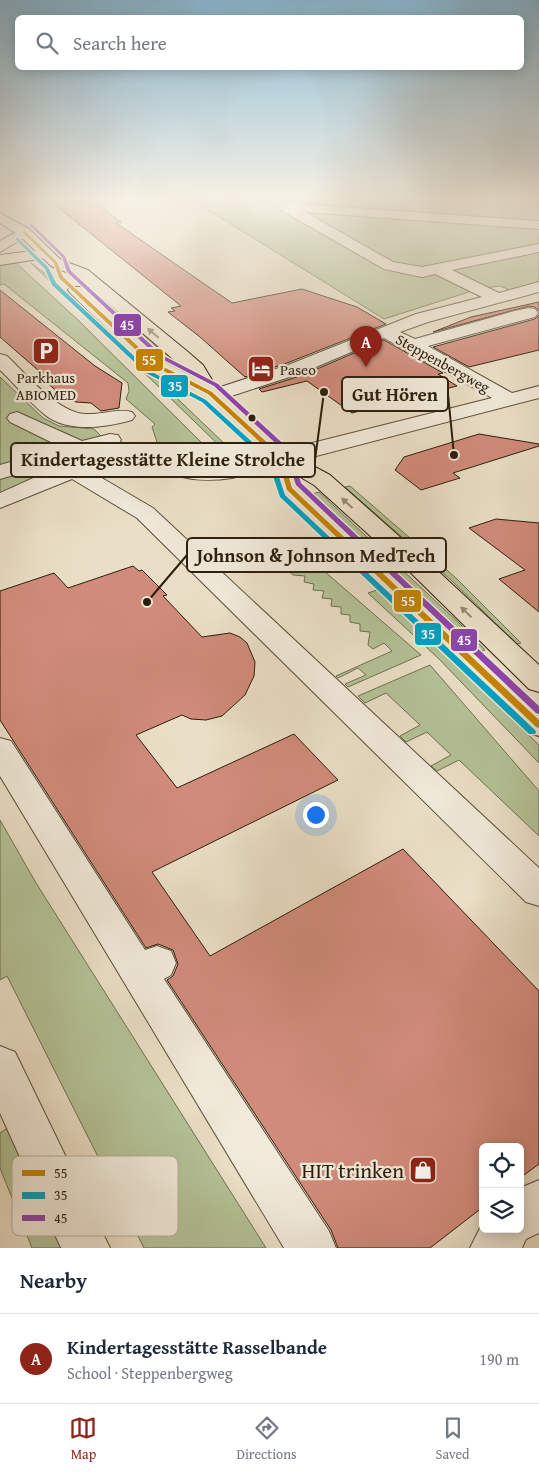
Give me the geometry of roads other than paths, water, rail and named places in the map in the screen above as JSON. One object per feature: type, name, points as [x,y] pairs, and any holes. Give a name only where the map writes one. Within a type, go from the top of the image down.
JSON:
[{"type":"main road","points":[[0,260],[46,258]]},
{"type":"main road","points":[[52,258],[61,277],[154,364],[211,394],[281,458],[322,480],[418,566],[539,682]]},
{"type":"main road","points":[[281,458],[289,489],[539,725]]},
{"type":"street","points":[[375,258],[389,266],[422,272],[489,258]]},
{"type":"street","points":[[437,269],[497,298]]},
{"type":"street","name":"Steppenbergweg","points":[[385,331],[422,318],[539,287]]},
{"type":"street","points":[[413,344],[470,330],[481,324],[528,313]]},
{"type":"street","points":[[211,394],[294,370],[385,331]]},
{"type":"street","name":"Steppenbergweg","points":[[385,331],[413,344],[509,400]]},
{"type":"street","points":[[0,360],[58,414],[69,419],[86,421],[124,416]]},
{"type":"street","points":[[0,472],[122,452],[145,454],[180,468],[207,474],[281,458],[539,392]]},
{"type":"street","points":[[16,418],[76,460],[111,490],[145,513],[539,891]]},
{"type":"street","points":[[0,501],[76,460]]},
{"type":"street","points":[[0,749],[148,968],[312,1248]]},
{"type":"street","points":[[0,1066],[43,1156]]},
{"type":"street","points":[[524,1215],[539,1203]]},
{"type":"street","points":[[494,1248],[503,1233]]},
{"type":"street","points":[[80,1236],[86,1248]]},
{"type":"place","name":"Parkhaus ABIOMED","points":[[46,351]]},
{"type":"place","name":"Kindertagesstätte Rasselbande","points":[[366,367]]},
{"type":"place","name":"Paseo","points":[[261,369]]},
{"type":"place","name":"Kindertagesstätte Kleine Strolche","points":[[324,392]]},
{"type":"place","name":"Gut Hören","points":[[454,455]]},
{"type":"place","name":"Johnson & Johnson MedTech","points":[[147,602]]},
{"type":"place","name":"HIT trinken","points":[[423,1170]]}]
